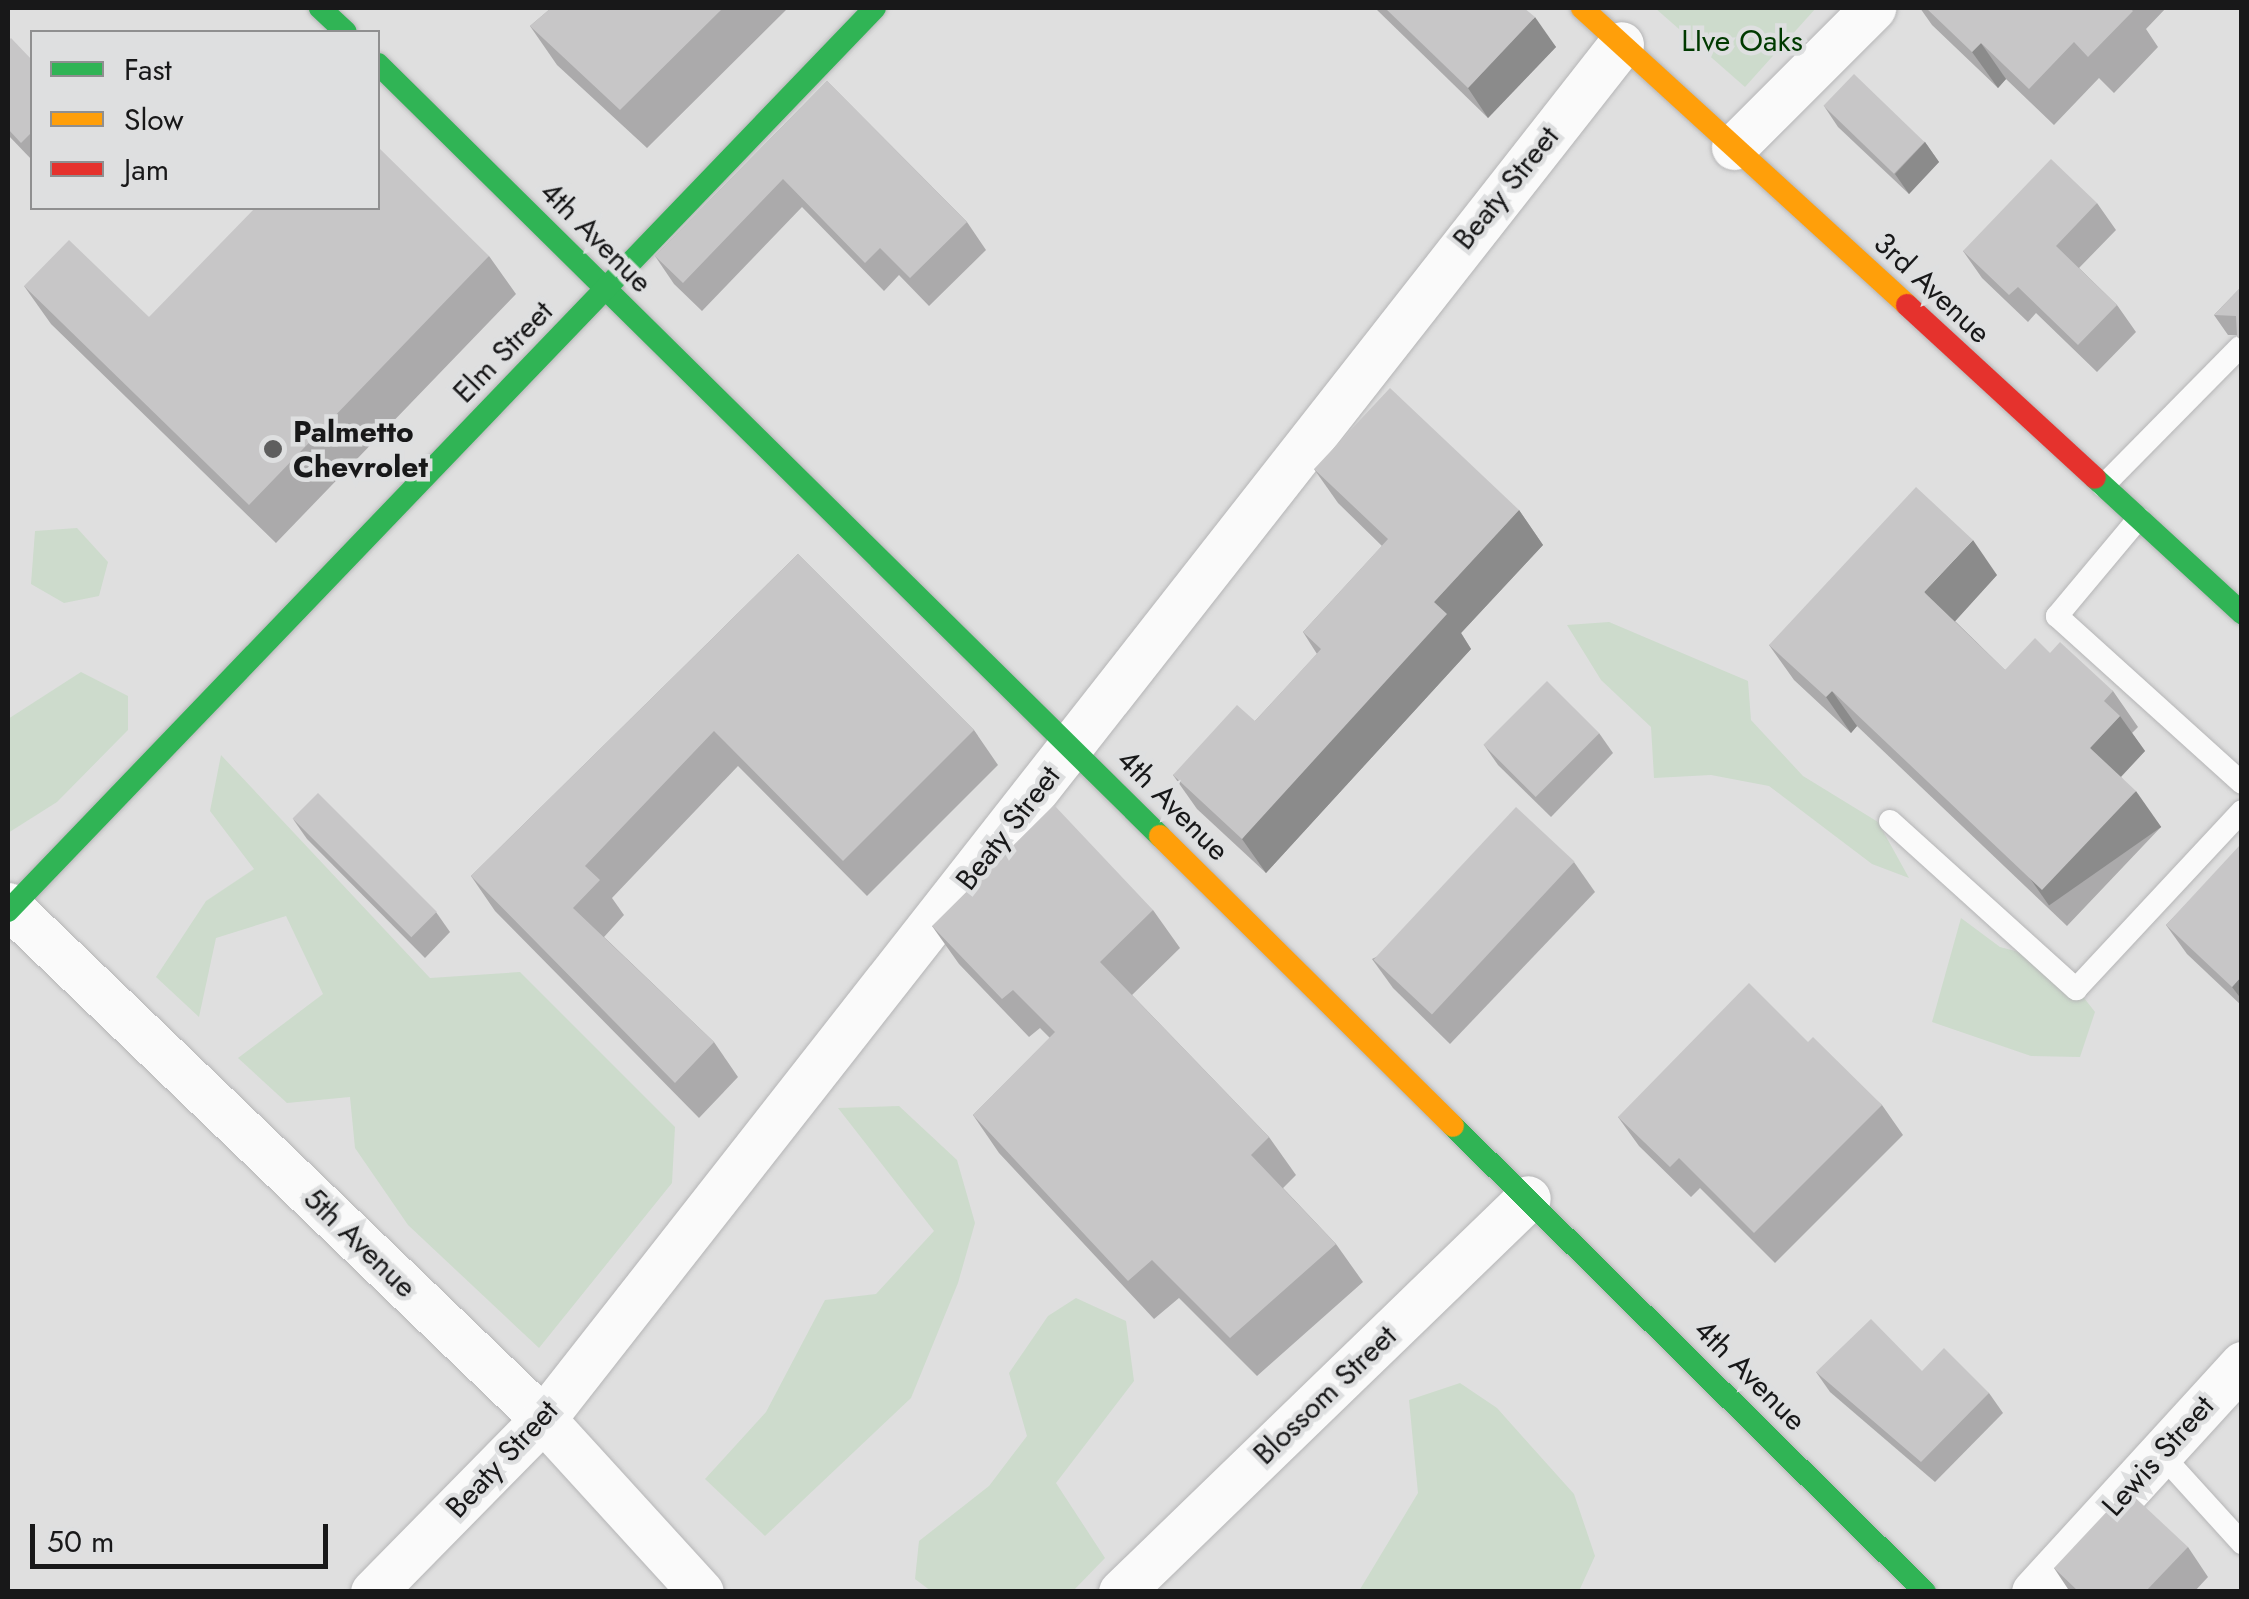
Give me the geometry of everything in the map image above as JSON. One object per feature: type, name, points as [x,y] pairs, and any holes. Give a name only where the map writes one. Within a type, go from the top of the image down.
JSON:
[{"type":"main road","points":[[320,8],[344,30]]},
{"type":"main road","name":"Elm Street","points":[[9,908],[875,8]]},
{"type":"main road","name":"3rd Avenue","points":[[1582,8],[2242,613]]},
{"type":"main road","name":"4th Avenue","points":[[380,66],[1926,1592]]},
{"type":"street","points":[[1734,147],[1873,8]]},
{"type":"street","name":"Beaty Street","points":[[373,1592],[543,1419],[1622,44]]},
{"type":"street","name":"5th Avenue","points":[[9,908],[543,1419],[700,1592]]},
{"type":"street","name":"Blossom Street","points":[[1121,1592],[1528,1198]]},
{"type":"street","name":"Lewis Street","points":[[2034,1592],[2242,1364]]},
{"type":"lane","points":[[2103,486],[2240,348]]},
{"type":"lane","points":[[2139,518],[2057,616],[2242,783]]},
{"type":"lane","points":[[1890,820],[2076,990],[2242,812]]},
{"type":"lane","points":[[2160,1453],[2242,1544]]},
{"type":"green space","name":"LIve Oaks","points":[[1655,8],[1816,8],[1745,87]]},
{"type":"green space","points":[[77,528],[108,562],[99,596],[64,603],[31,584],[35,531]]},
{"type":"green space","points":[[1609,622],[1748,681],[1751,720],[1803,776],[1878,822],[1909,878],[1872,864],[1769,786],[1711,775],[1654,778],[1651,727],[1601,680],[1567,625]]},
{"type":"green space","points":[[81,672],[128,696],[128,730],[57,802],[8,833],[8,719]]},
{"type":"green space","points":[[221,755],[430,978],[520,972],[675,1127],[672,1183],[539,1348],[408,1225],[355,1148],[350,1097],[287,1103],[238,1058],[323,994],[286,916],[216,938],[199,1017],[156,977],[206,901],[254,869],[210,811]]},
{"type":"green space","points":[[1961,918],[2000,947],[2056,962],[2095,1012],[2080,1057],[2031,1056],[1932,1022]]},
{"type":"green space","points":[[899,1106],[957,1160],[975,1223],[958,1283],[911,1398],[765,1536],[705,1479],[766,1412],[825,1300],[876,1294],[934,1231],[838,1108]]},
{"type":"green space","points":[[1076,1298],[1126,1321],[1134,1381],[1056,1483],[1105,1558],[1073,1591],[931,1591],[915,1579],[919,1541],[989,1486],[1027,1436],[1009,1373],[1048,1316]]},
{"type":"green space","points":[[1460,1383],[1497,1408],[1574,1494],[1595,1556],[1579,1591],[1359,1591],[1418,1493],[1409,1400]]},
{"type":"building","points":[[551,8],[723,8],[620,110],[530,26]]},
{"type":"building","points":[[1385,8],[1524,8],[1535,17],[1468,88]]},
{"type":"building","points":[[1926,8],[2133,11],[2088,57],[2074,42],[2029,89],[1981,43],[1972,52]]},
{"type":"building","points":[[11,38],[30,58],[30,134],[21,143],[8,129]]},
{"type":"building","points":[[1854,74],[1924,142],[1894,174],[1823,106]]},
{"type":"building","points":[[827,81],[967,222],[910,278],[880,248],[865,263],[783,179],[683,283],[655,256]]},
{"type":"building","name":"Palmetto Chevrolet","points":[[380,149],[489,256],[249,505],[24,286],[69,240],[149,317],[253,210],[380,210]]},
{"type":"building","points":[[2051,159],[2097,203],[2056,246],[2117,305],[2078,345],[2018,287],[2009,295],[1963,251]]},
{"type":"building","points":[[2242,286],[2242,341],[2237,337],[2236,316],[2214,315]]},
{"type":"building","points":[[1390,388],[1519,510],[1434,602],[1447,614],[1242,839],[1173,775],[1237,705],[1255,721],[1321,649],[1303,632],[1388,539],[1314,469]]},
{"type":"building","points":[[1916,487],[1973,540],[1924,592],[2005,670],[2035,638],[2050,653],[2060,642],[2113,691],[2104,701],[2120,716],[2090,748],[2136,791],[2042,890],[1832,691],[1826,697],[1769,645]]},
{"type":"building","points":[[798,554],[974,730],[843,861],[714,731],[585,866],[600,880],[573,908],[714,1042],[675,1083],[471,876]]},
{"type":"building","points":[[1547,681],[1599,733],[1536,797],[1483,745]]},
{"type":"building","points":[[318,793],[437,912],[411,937],[293,818]]},
{"type":"building","points":[[1054,805],[1153,910],[1100,962],[1269,1137],[1251,1155],[1336,1244],[1230,1338],[1152,1260],[1128,1281],[973,1115],[1055,1032],[1013,990],[1002,999],[932,926]]},
{"type":"building","points":[[1516,807],[1575,862],[1432,1014],[1373,960]]},
{"type":"building","points":[[2240,845],[2242,976],[2232,987],[2166,925]]},
{"type":"building","points":[[1749,983],[1808,1042],[1813,1037],[1882,1105],[1754,1233],[1679,1158],[1670,1167],[1618,1117]]},
{"type":"building","points":[[1871,1319],[1922,1371],[1944,1348],[1989,1393],[1921,1462],[1816,1372]]},
{"type":"building","points":[[2127,1490],[2188,1547],[2145,1592],[2079,1592],[2054,1568]]},
{"type":"traffic: fast","points":[[320,8],[344,30]]},
{"type":"traffic: fast","points":[[8,911],[875,8]]},
{"type":"traffic: fast","points":[[380,66],[1160,836]]},
{"type":"traffic: fast","points":[[2095,478],[2242,613]]},
{"type":"traffic: fast","points":[[1453,1126],[1925,1592]]},
{"type":"traffic: slow","points":[[1582,8],[1907,305]]},
{"type":"traffic: slow","points":[[1160,836],[1453,1126]]},
{"type":"traffic: jam","points":[[1907,305],[2095,478]]},
{"type":"place","name":"Palmetto Chevrolet","points":[[273,449]]}]
